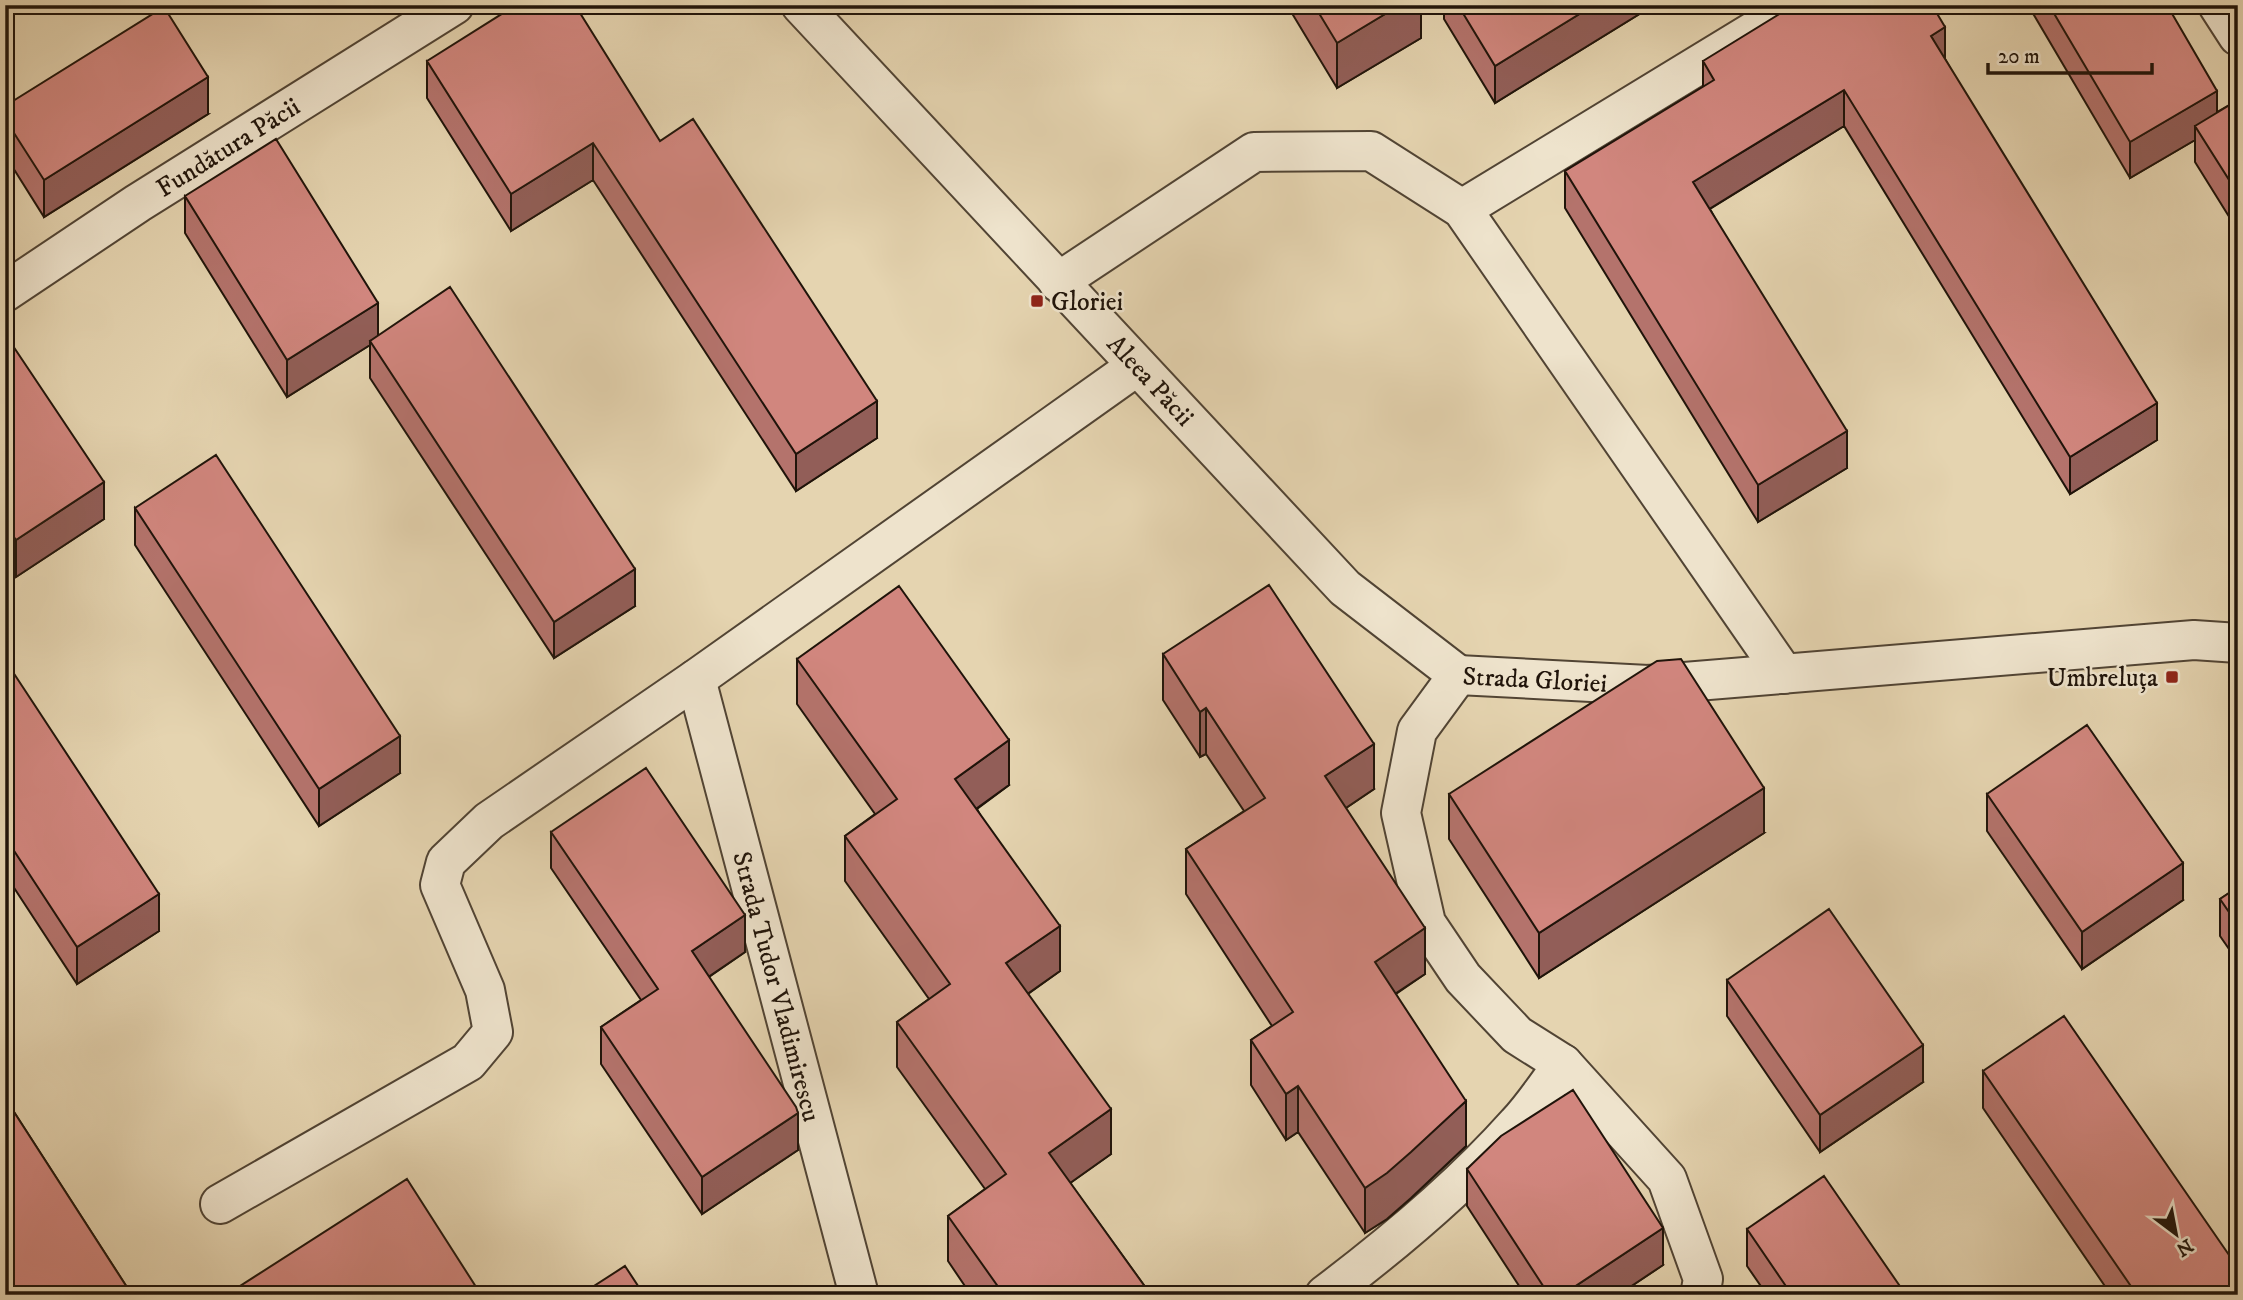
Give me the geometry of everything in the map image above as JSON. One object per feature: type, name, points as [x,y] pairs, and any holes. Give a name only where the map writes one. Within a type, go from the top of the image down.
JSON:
[{"type":"street","name":"Fundătura Păcii","points":[[5,292],[138,203],[454,5]]},
{"type":"street","name":"Aleea Păcii","points":[[801,5],[1345,588],[1458,675]]},
{"type":"street","points":[[1462,209],[1797,5]]},
{"type":"street","points":[[2218,5],[2238,36]]},
{"type":"street","points":[[1058,282],[1254,152],[1371,151],[1462,209],[1784,674]]},
{"type":"street","points":[[220,1204],[468,1062],[493,1032],[485,989],[440,885],[446,862],[489,821],[696,680],[1137,366]]},
{"type":"street","name":"Strada Gloriei","points":[[1700,1295],[1703,1279],[1667,1179],[1563,1064],[1517,1035],[1463,978],[1426,923],[1401,813],[1417,731],[1458,675],[1648,685],[2194,640],[2238,643]]},
{"type":"street","name":"Strada Tudor Vladimirescu","points":[[696,680],[859,1295]]},
{"type":"street","points":[[1325,1295],[1379,1254],[1448,1194],[1519,1123],[1563,1064]]},
{"type":"building","points":[[516,5],[575,5],[660,141],[693,119],[877,401],[796,454],[593,143],[511,194],[427,61]]},
{"type":"building","points":[[1314,5],[1400,5],[1337,43]]},
{"type":"building","points":[[1458,5],[1594,5],[1495,66]]},
{"type":"building","points":[[1794,5],[1932,5],[1945,27],[1931,36],[2157,403],[2070,457],[1844,90],[1693,182],[1847,431],[1758,485],[1565,171],[1714,80],[1703,61]]},
{"type":"building","points":[[2049,5],[2167,5],[2217,91],[2130,142]]},
{"type":"building","points":[[164,7],[208,77],[44,180],[5,119],[5,106]]},
{"type":"building","points":[[2238,100],[2238,194],[2195,126]]},
{"type":"building","points":[[276,139],[378,303],[287,360],[185,196]]},
{"type":"building","points":[[450,287],[635,569],[554,622],[370,341]]},
{"type":"building","points":[[5,334],[104,482],[16,540],[5,524]]},
{"type":"building","points":[[216,455],[400,736],[319,789],[135,508]]},
{"type":"building","points":[[1269,585],[1374,744],[1325,776],[1425,928],[1375,962],[1466,1101],[1387,1173],[1365,1188],[1298,1086],[1286,1094],[1251,1040],[1293,1012],[1186,849],[1265,798],[1206,708],[1200,712],[1163,654]]},
{"type":"building","points":[[899,586],[1009,740],[955,779],[1060,926],[1006,963],[1111,1109],[1049,1153],[1151,1295],[1004,1295],[948,1216],[1006,1174],[897,1022],[950,984],[845,836],[897,799],[797,659]]},
{"type":"building","points":[[1681,659],[1764,788],[1539,933],[1449,794],[1657,661]]},
{"type":"building","points":[[5,660],[159,894],[77,947],[5,837]]},
{"type":"building","points":[[2087,725],[2183,863],[2082,932],[1987,794]]},
{"type":"building","points":[[646,768],[745,915],[692,951],[798,1113],[702,1177],[601,1027],[658,989],[551,832]]},
{"type":"building","points":[[2238,887],[2238,925],[2220,899]]},
{"type":"building","points":[[1829,909],[1923,1045],[1820,1115],[1727,980]]},
{"type":"building","points":[[2064,1016],[2238,1268],[2238,1288],[2228,1295],[2137,1295],[1983,1071]]},
{"type":"building","points":[[1573,1090],[1663,1228],[1562,1295],[1549,1295],[1467,1169],[1501,1136]]},
{"type":"building","points":[[5,1098],[132,1295],[13,1295],[5,1283]]},
{"type":"building","points":[[1824,1176],[1906,1295],[1792,1295],[1747,1229]]},
{"type":"building","points":[[407,1179],[478,1290],[471,1295],[226,1295]]},
{"type":"building","points":[[625,1266],[644,1295],[580,1295]]},
{"type":"place","name":"Gloriei","points":[[1037,301]]},
{"type":"place","name":"Umbreluța","points":[[2172,677]]}]
